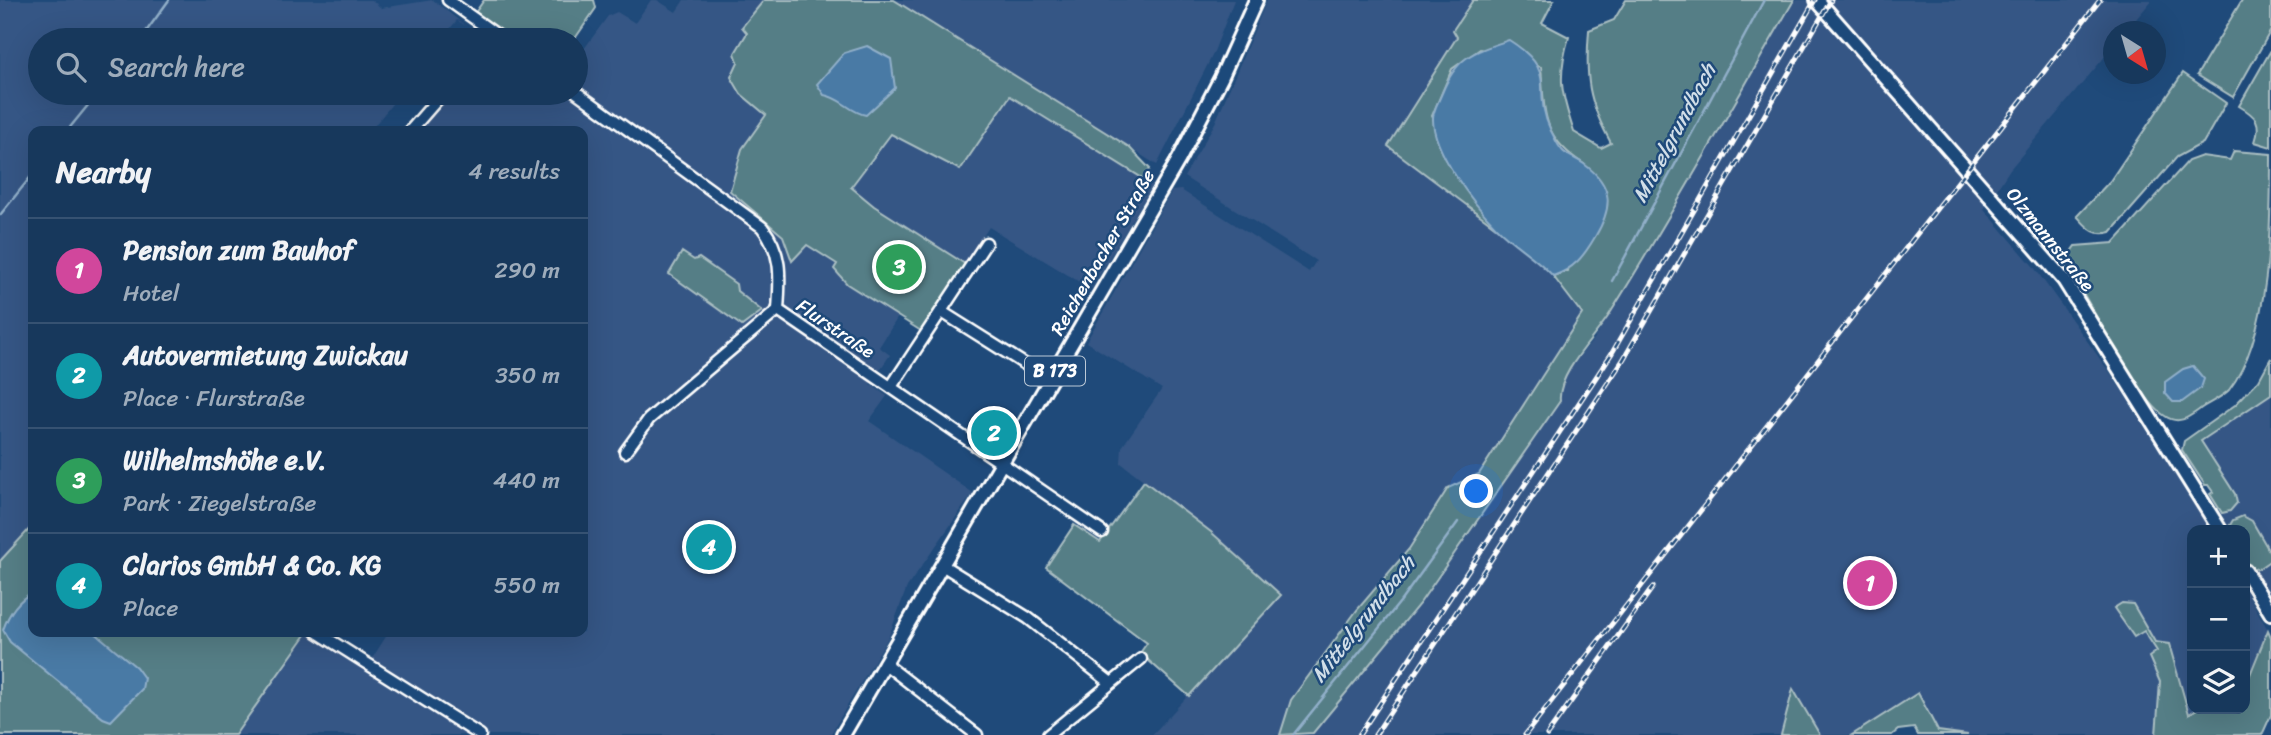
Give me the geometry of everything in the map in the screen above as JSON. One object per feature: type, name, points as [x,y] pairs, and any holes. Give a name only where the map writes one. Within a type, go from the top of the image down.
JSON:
[{"type":"main road","name":"Reichenbacher Straße","points":[[842,735],[1197,126],[1256,0]]},
{"type":"main road","name":"Olzmannstraße","points":[[1817,0],[2064,280],[2217,525]]},
{"type":"main road","points":[[2250,578],[2271,614]]},
{"type":"street","points":[[448,0],[486,28]]},
{"type":"street","name":"Flurstraße","points":[[588,101],[762,226],[773,240],[779,256],[778,310],[1102,532]]},
{"type":"street","points":[[414,126],[433,105]]},
{"type":"street","points":[[891,387],[986,243]]},
{"type":"street","points":[[625,452],[649,419],[778,310]]},
{"type":"street","points":[[942,312],[1050,380]]},
{"type":"street","points":[[942,565],[1028,618],[1111,683]]},
{"type":"street","points":[[325,637],[480,735]]},
{"type":"street","points":[[1048,735],[1141,659]]},
{"type":"street","points":[[884,663],[977,735]]},
{"type":"shaded area","points":[[0,0],[372,0],[381,8],[433,0],[467,27],[457,20],[451,28],[28,28],[28,105],[391,105],[374,126],[28,126],[28,530],[0,561]]},
{"type":"shaded area","points":[[651,0],[657,0],[676,12],[684,0],[764,0],[742,27],[747,33],[735,53],[741,94],[766,115],[742,149],[730,191],[783,236],[792,261],[806,245],[837,265],[847,284],[898,317],[879,347],[890,355],[870,384],[887,396],[869,421],[973,493],[907,587],[889,636],[830,735],[235,735],[304,637],[321,637],[368,665],[386,637],[588,637],[588,126],[424,126],[442,105],[588,105],[588,44],[608,16],[617,12],[635,23]]},
{"type":"shaded area","points":[[894,0],[1234,0],[1213,54],[1157,165]]},
{"type":"shaded area","points":[[1267,0],[1473,0],[1453,30],[1458,37],[1388,146],[1537,259],[1582,314],[1554,366],[1479,474],[1448,488],[1409,549],[1357,610],[1291,700],[1280,735],[1152,735],[1280,595],[1212,532],[1121,463],[1122,447],[1162,389],[1086,342],[1172,191],[1181,190],[1309,272],[1316,261],[1184,177],[1215,123]]},
{"type":"shaded area","points":[[1794,0],[2152,0],[2134,21],[2103,21],[2103,59],[2010,169],[1984,209],[2033,266],[2113,377],[2207,525],[2187,525],[2187,710],[2169,644],[2155,642],[2133,604],[2122,603],[2115,608],[2134,636],[2144,631],[2157,651],[2149,657],[2160,682],[2156,735],[1968,735],[1938,731],[1918,693],[1852,735],[1820,735],[1793,690],[1781,735],[1310,735],[1420,603],[1560,401],[1559,389],[1570,368],[1594,339],[1638,270]]},
{"type":"shaded area","points":[[1509,40],[1535,62],[1540,72],[1545,116],[1559,146],[1594,172],[1601,180],[1608,198],[1601,226],[1587,250],[1573,266],[1553,276],[1503,233],[1477,205],[1447,161],[1435,131],[1434,112],[1448,81],[1460,63],[1476,52]]},
{"type":"shaded area","points":[[867,46],[891,59],[895,88],[866,115],[824,95],[817,84],[844,53]]},
{"type":"shaded area","points":[[1010,96],[1153,185],[1091,289],[989,227],[965,264],[874,206],[850,187],[892,133],[960,170]]},
{"type":"shaded area","points":[[2193,366],[2204,379],[2201,388],[2182,402],[2173,402],[2165,393],[2165,382],[2183,369]]},
{"type":"shaded area","points":[[2271,394],[2271,604],[2250,571],[2250,525],[2226,525],[2222,513],[2235,494],[2201,441]]},
{"type":"shaded area","points":[[28,595],[28,637],[100,637],[136,667],[144,678],[142,689],[111,721],[103,718],[10,642],[3,630],[18,604]]},
{"type":"shaded area","points":[[2250,598],[2268,630],[2250,675]]},
{"type":"green space","points":[[484,0],[594,0],[596,8],[582,28],[497,28],[475,13]]},
{"type":"green space","points":[[764,0],[894,0],[1129,147],[1150,169],[1144,179],[1010,96],[960,170],[891,134],[851,187],[874,206],[965,264],[921,331],[847,284],[834,269],[837,264],[807,245],[792,261],[783,236],[730,191],[742,149],[766,115],[741,94],[731,77],[738,62],[735,53],[747,33],[742,27]]},
{"type":"green space","points":[[1473,0],[1554,0],[1542,23],[1569,37],[1563,63],[1562,85],[1574,132],[1601,148],[1611,143],[1597,114],[1590,89],[1589,30],[1614,20],[1626,0],[1794,0],[1633,276],[1609,315],[1570,368],[1564,379],[1560,401],[1420,603],[1313,733],[1280,735],[1291,700],[1357,610],[1409,549],[1448,488],[1479,474],[1582,314],[1553,276],[1568,271],[1584,164],[1560,144],[1548,123],[1541,67],[1480,49],[1452,69],[1432,116],[1468,190],[1497,228],[1388,146],[1457,37],[1453,30]]},
{"type":"green space","points":[[2242,0],[2271,0],[2271,30],[2233,97],[2197,75]]},
{"type":"green space","points":[[2271,50],[2271,147],[2255,142],[2258,129],[2256,120],[2239,106]]},
{"type":"green space","points":[[2183,73],[2226,103],[2203,143],[2177,157],[2111,232],[2100,233],[2092,230],[2077,216],[2110,181]]},
{"type":"green space","points":[[2234,151],[2271,154],[2269,245],[2261,310],[2243,367],[2229,390],[2189,416],[2180,420],[2170,419],[2153,406],[2140,389],[2064,261],[2075,246],[2114,243],[2188,161],[2202,156],[2230,160]]},
{"type":"green space","points":[[682,252],[694,260],[699,258],[736,284],[737,291],[762,311],[742,326],[669,274]]},
{"type":"green space","points":[[2271,358],[2271,394],[2201,441],[2235,494],[2237,503],[2230,511],[2222,513],[2210,494],[2213,492],[2205,485],[2182,450],[2184,441],[2235,405],[2259,380]]},
{"type":"green space","points":[[1144,481],[1211,532],[1281,595],[1189,696],[1140,653],[1147,643],[1046,567],[1074,525],[1100,542]]},
{"type":"green space","points":[[2243,516],[2252,521],[2271,554],[2271,560],[2258,569],[2250,568],[2250,525],[2230,525],[2233,520]]},
{"type":"green space","points":[[28,530],[28,637],[304,637],[235,735],[0,735],[0,561]]},
{"type":"green space","points":[[2122,603],[2133,604],[2155,642],[2169,644],[2187,714],[2250,714],[2250,675],[2268,630],[2271,637],[2271,715],[2262,735],[2156,735],[2160,682],[2149,657],[2157,651],[2144,631],[2134,637],[2114,608]]},
{"type":"green space","points":[[1793,689],[1820,735],[1781,735]]},
{"type":"green space","points":[[1918,693],[1938,731],[1968,735],[1918,735],[1914,728],[1898,730],[1892,735],[1852,735]]},
{"type":"waterway","points":[[149,28],[169,0]]},
{"type":"waterway","name":"Mittelgrundbach","points":[[1612,281],[1764,0]]},
{"type":"waterway","points":[[71,126],[88,105]]},
{"type":"waterway","points":[[0,215],[28,180]]},
{"type":"waterway","name":"Mittelgrundbach","points":[[1293,735],[1400,602],[1458,522]]},
{"type":"railway","points":[[1359,735],[1612,353],[1815,0]]},
{"type":"railway","points":[[1375,735],[1623,360],[1831,0]]},
{"type":"railway","points":[[1525,735],[2100,0]]},
{"type":"railway","points":[[1547,735],[1653,587]]},
{"type":"place","name":"Wilhelmshöhe e.V.","points":[[899,267]]},
{"type":"place","name":"Autovermietung Zwickau","points":[[994,433]]},
{"type":"place","name":"Clarios GmbH & Co. KG","points":[[709,547]]},
{"type":"place","name":"Pension zum Bauhof","points":[[1870,583]]}]
